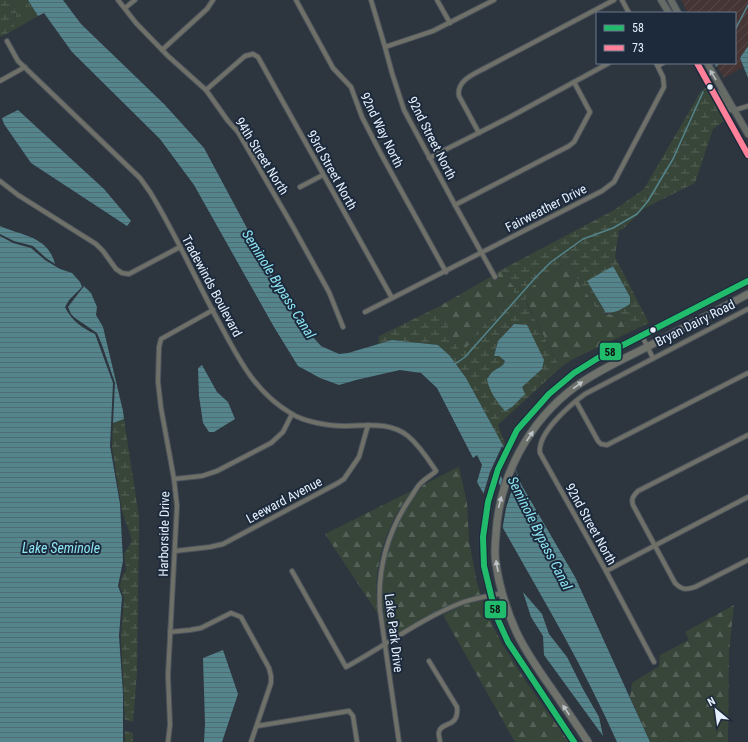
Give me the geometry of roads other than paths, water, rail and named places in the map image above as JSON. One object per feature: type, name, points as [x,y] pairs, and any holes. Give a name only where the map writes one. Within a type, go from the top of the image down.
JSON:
[{"type":"main road","points":[[662,0],[668,12]]},
{"type":"main road","points":[[671,0],[677,12]]},
{"type":"main road","points":[[698,64],[748,155]]},
{"type":"main road","points":[[708,64],[748,134]]},
{"type":"main road","points":[[713,92],[720,96],[728,108],[735,110]]},
{"type":"main road","name":"Bryan Dairy Road","points":[[574,742],[508,642],[498,620],[491,595],[484,566],[483,537],[492,488],[504,455],[517,430],[534,409],[574,373],[598,358],[748,281]]},
{"type":"main road","name":"Bryan Dairy Road","points":[[588,742],[530,657],[516,631],[503,593],[496,564],[497,519],[500,502],[512,467],[524,444],[537,425],[552,408],[574,388],[608,367],[748,294]]},
{"type":"street","name":"94th Street North","points":[[118,0],[162,50],[206,90],[228,121],[238,132],[329,292],[343,327]]},
{"type":"street","points":[[125,8],[135,0]]},
{"type":"street","points":[[162,50],[207,9],[213,0]]},
{"type":"street","name":"92nd Way North","points":[[296,0],[333,68],[351,87],[362,117],[381,154],[446,272]]},
{"type":"street","name":"92nd Street North","points":[[371,0],[404,110],[455,205],[496,276]]},
{"type":"street","points":[[437,0],[450,23]]},
{"type":"street","points":[[385,47],[421,36],[494,0]]},
{"type":"street","points":[[479,133],[458,92],[460,85],[467,78],[614,0]]},
{"type":"street","points":[[622,0],[628,12]]},
{"type":"street","name":"Tradewinds Boulevard","points":[[7,41],[18,61],[140,178],[156,202],[230,342],[254,382],[268,396],[292,414],[322,424],[344,426],[390,426],[407,435],[420,446],[436,471]]},
{"type":"street","name":"93rd Street North","points":[[206,90],[245,56],[253,54],[258,57],[392,298]]},
{"type":"street","points":[[429,158],[479,133],[607,64]]},
{"type":"street","name":"Fairweather Drive","points":[[365,312],[446,272],[602,191],[614,182],[664,88],[663,77],[657,65]]},
{"type":"street","points":[[0,81],[25,67]]},
{"type":"street","points":[[455,205],[574,142],[590,112],[574,82]]},
{"type":"street","points":[[735,110],[748,106]]},
{"type":"street","points":[[300,187],[323,175]]},
{"type":"street","points":[[0,181],[18,195],[96,244],[116,269],[122,273],[129,274],[180,247]]},
{"type":"street","name":"Bryan Dairy Road","points":[[576,401],[595,388],[748,309]]},
{"type":"street","name":"Harborside Drive","points":[[168,742],[170,724],[168,675],[177,506],[158,382],[160,342],[161,338],[213,310]]},
{"type":"street","name":"Bryan Dairy Road","points":[[642,336],[653,358]]},
{"type":"street","points":[[576,401],[598,441],[601,444],[607,445],[748,373]]},
{"type":"street","name":"92nd Street North","points":[[576,401],[561,415],[541,441],[539,447],[540,453],[606,571],[654,662]]},
{"type":"street","points":[[174,480],[202,476],[217,471],[271,443],[283,432],[292,414]]},
{"type":"street","name":"Leeward Avenue","points":[[175,551],[223,544],[338,483],[344,479],[359,457],[368,425]]},
{"type":"street","points":[[748,435],[638,491],[634,495],[632,501],[654,545],[675,583],[680,588],[687,590],[695,587],[748,560]]},
{"type":"street","name":"Lake Park Drive","points":[[399,742],[378,590],[384,552],[401,511],[421,483],[436,471]]},
{"type":"street","points":[[606,571],[748,497]]},
{"type":"street","points":[[292,571],[346,667],[373,653],[404,632],[462,603],[503,593]]},
{"type":"street","points":[[170,632],[201,628],[231,613],[241,617],[269,668],[271,676],[271,683],[252,742]]},
{"type":"street","points":[[429,661],[457,708],[458,715],[454,721],[440,729],[440,742]]},
{"type":"street","points":[[257,726],[349,711],[353,716],[357,742]]},
{"type":"water","points":[[28,0],[63,0],[81,24],[164,104],[204,148],[294,316],[321,346],[339,354],[348,353],[392,340],[438,345],[450,356],[466,378],[505,449],[486,498],[477,482],[482,465],[477,455],[473,458],[437,388],[421,373],[400,370],[339,385],[320,378],[298,366],[274,327],[194,185],[160,139],[72,52],[44,13],[38,16]]},
{"type":"water","points":[[748,46],[748,78],[740,58]]},
{"type":"water","points":[[18,110],[104,189],[131,221],[127,226],[31,163],[4,124],[2,118]]},
{"type":"water","points":[[0,226],[40,242],[52,255],[55,264],[33,246],[14,241],[0,234]]},
{"type":"water","name":"Lake Seminole","points":[[0,236],[13,243],[31,248],[45,260],[60,269],[72,273],[80,282],[82,287],[69,300],[65,307],[70,316],[77,323],[95,334],[113,383],[110,446],[120,504],[123,561],[118,586],[122,597],[119,636],[123,694],[123,742],[0,742]]},
{"type":"water","points":[[613,266],[630,297],[630,304],[622,309],[606,313],[587,281]]},
{"type":"water","points":[[84,286],[91,293],[97,307],[96,315],[103,327],[123,411],[124,419],[113,423],[115,383],[102,345],[97,333],[75,318],[71,314],[68,307]]},
{"type":"water","points":[[514,324],[527,325],[544,360],[542,369],[522,387],[525,394],[512,407],[505,411],[494,396],[487,379],[492,372],[503,365],[505,361],[499,356],[494,356],[498,341]]},
{"type":"water","points":[[202,365],[217,392],[228,402],[235,419],[214,432],[209,432],[203,423],[199,396],[198,368]]},
{"type":"water","points":[[515,468],[521,484],[575,577],[650,742],[617,742],[576,657],[499,521]]},
{"type":"water","points":[[523,592],[542,614],[549,634],[567,657],[599,717],[603,736],[544,655],[543,636],[531,617]]},
{"type":"water","points":[[223,650],[238,694],[222,742],[204,742],[205,724],[203,658]]},
{"type":"waterway","points":[[736,28],[748,5]]},
{"type":"waterway","points":[[455,364],[465,357],[551,262],[583,239],[613,228],[637,214],[648,201],[673,159],[703,92]]},
{"type":"waterway","name":"Seminole Bypass Canal","points":[[496,472],[505,490]]}]
